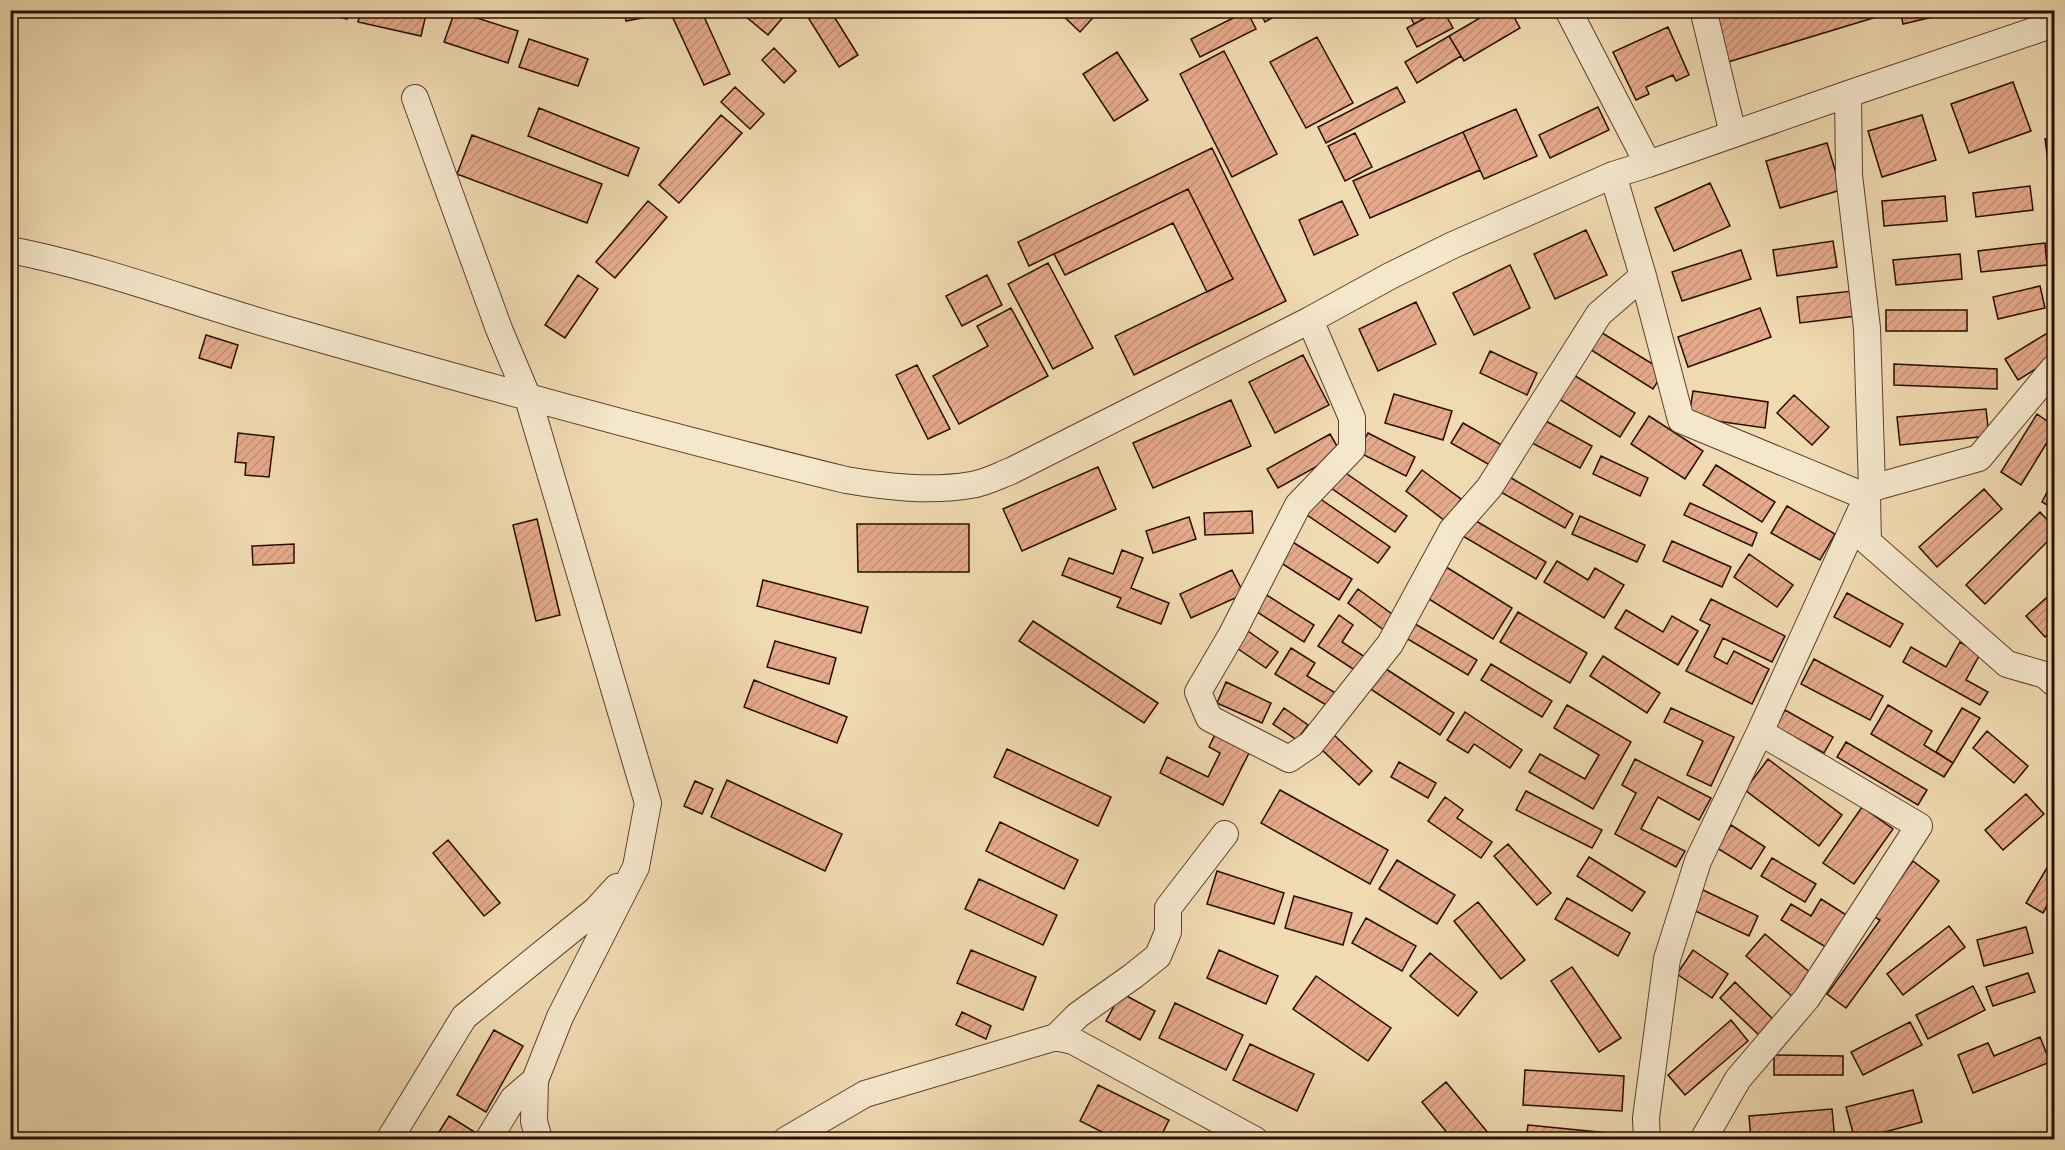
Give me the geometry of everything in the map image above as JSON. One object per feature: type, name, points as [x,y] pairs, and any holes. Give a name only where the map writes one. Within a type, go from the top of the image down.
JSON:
[{"type":"street","points":[[1568,10],[1648,164]]},
{"type":"street","points":[[1704,13],[1733,134]]},
{"type":"street","points":[[10,250],[39,255],[140,283],[243,317],[528,398],[846,480],[884,486],[924,488],[973,485],[1011,471],[1453,245],[1612,175],[2055,24]]},
{"type":"street","points":[[1848,94],[1849,175],[1867,328],[1868,542],[2007,664],[2045,675],[2055,683]]},
{"type":"street","points":[[415,98],[499,329],[528,398],[648,803],[636,867],[560,1017],[536,1080],[534,1121],[539,1140]]},
{"type":"street","points":[[1612,175],[1643,276],[1681,420],[1869,492],[1979,458],[2055,368]]},
{"type":"street","points":[[1310,320],[1352,418],[1352,449],[1298,505],[1232,634],[1198,692],[1209,718],[1289,759],[1311,744],[1390,644],[1452,530],[1489,488],[1599,314],[1643,276]]},
{"type":"street","points":[[1647,1140],[1646,1118],[1667,959],[1698,861],[1760,732],[1869,492]]},
{"type":"street","points":[[1703,1140],[1738,1079],[1807,998],[1918,826],[1760,732]]},
{"type":"street","points":[[786,1140],[865,1094],[1056,1037],[1078,1015],[1158,956],[1168,932],[1168,908],[1225,834]]},
{"type":"street","points":[[389,1140],[464,1017],[596,910],[636,867]]},
{"type":"street","points":[[1056,1037],[1074,1041],[1254,1140]]},
{"type":"street","points":[[488,1140],[513,1099],[536,1080]]},
{"type":"building","points":[[311,10],[349,10],[347,19]]},
{"type":"building","points":[[361,10],[427,10],[421,36],[358,22]]},
{"type":"building","points":[[624,10],[672,10],[673,12],[626,21]]},
{"type":"building","points":[[689,10],[701,10],[730,74],[704,85],[673,18]]},
{"type":"building","points":[[738,10],[777,10],[784,16],[768,35]]},
{"type":"building","points":[[823,10],[830,10],[858,55],[839,67],[809,19]]},
{"type":"building","points":[[1057,10],[1100,10],[1080,32]]},
{"type":"building","points":[[1259,10],[1286,10],[1265,22]]},
{"type":"building","points":[[1407,10],[1431,10],[1433,14],[1414,24]]},
{"type":"building","points":[[1443,10],[1453,28],[1417,47],[1407,28]]},
{"type":"building","points":[[1475,10],[1510,10],[1520,28],[1464,61],[1449,36],[1480,18]]},
{"type":"building","points":[[1713,10],[1893,10],[1893,12],[1728,62]]},
{"type":"building","points":[[1900,10],[1962,10],[1903,24]]},
{"type":"building","points":[[455,11],[518,31],[508,63],[444,42]]},
{"type":"building","points":[[1247,11],[1256,29],[1200,57],[1191,39]]},
{"type":"building","points":[[1668,27],[1689,75],[1676,81],[1673,75],[1646,87],[1649,94],[1636,100],[1613,52]]},
{"type":"building","points":[[1449,36],[1461,56],[1417,83],[1405,62]]},
{"type":"building","points":[[1317,37],[1353,103],[1306,128],[1270,62]]},
{"type":"building","points":[[529,39],[588,59],[578,86],[519,67]]},
{"type":"building","points":[[774,48],[796,71],[784,83],[762,60]]},
{"type":"building","points":[[1224,51],[1277,154],[1232,177],[1180,74]]},
{"type":"building","points":[[1117,52],[1148,100],[1114,121],[1083,74]]},
{"type":"building","points":[[2013,82],[2031,131],[1969,153],[1951,104]]},
{"type":"building","points":[[735,87],[764,114],[750,129],[721,102]]},
{"type":"building","points":[[1397,87],[1405,102],[1326,143],[1318,127]]},
{"type":"building","points":[[1598,107],[1609,130],[1550,158],[1539,135]]},
{"type":"building","points":[[539,108],[639,148],[628,176],[528,136]]},
{"type":"building","points":[[1516,109],[1537,156],[1484,179],[1463,132]]},
{"type":"building","points":[[721,115],[742,133],[679,203],[659,185]]},
{"type":"building","points":[[1922,115],[1936,160],[1882,177],[1868,131]]},
{"type":"building","points":[[1463,132],[1480,170],[1370,218],[1353,181]]},
{"type":"building","points":[[1355,133],[1372,167],[1345,181],[1328,146]]},
{"type":"building","points":[[472,135],[602,184],[587,223],[457,174]]},
{"type":"building","points":[[2054,138],[2054,204],[2045,139]]},
{"type":"building","points":[[1827,143],[1841,190],[1780,208],[1766,161]]},
{"type":"building","points":[[1212,148],[1286,301],[1134,375],[1115,336],[1233,279],[1188,189],[1029,266],[1018,242]]},
{"type":"building","points":[[1710,183],[1730,226],[1674,251],[1655,208]]},
{"type":"building","points":[[2030,186],[2033,210],[1976,217],[1973,193]]},
{"type":"building","points":[[1188,189],[1233,279],[1207,292],[1173,223],[1065,275],[1054,254]]},
{"type":"building","points":[[1945,196],[1947,221],[1884,226],[1882,201]]},
{"type":"building","points":[[648,201],[667,217],[615,278],[596,262]]},
{"type":"building","points":[[1342,201],[1358,235],[1314,255],[1299,220]]},
{"type":"building","points":[[1586,230],[1607,275],[1555,299],[1534,254]]},
{"type":"building","points":[[1833,241],[1837,267],[1777,276],[1773,250]]},
{"type":"building","points":[[2045,243],[2047,265],[1981,272],[1978,251]]},
{"type":"building","points":[[1741,250],[1751,279],[1682,301],[1672,272]]},
{"type":"building","points":[[1960,254],[1962,279],[1896,285],[1893,260]]},
{"type":"building","points":[[1048,263],[1093,348],[1053,369],[1008,284]]},
{"type":"building","points":[[1510,265],[1530,308],[1474,335],[1453,293]]},
{"type":"building","points":[[578,275],[598,289],[565,338],[545,325]]},
{"type":"building","points":[[987,275],[1002,305],[962,326],[946,296]]},
{"type":"building","points":[[2040,286],[2045,308],[1998,319],[1993,297]]},
{"type":"building","points":[[1853,291],[1856,316],[1800,323],[1797,297]]},
{"type":"building","points":[[1416,302],[1436,344],[1378,371],[1359,329]]},
{"type":"building","points":[[1011,308],[1048,376],[959,424],[933,376],[988,346],[977,326]]},
{"type":"building","points":[[1760,308],[1771,337],[1688,367],[1678,337]]},
{"type":"building","points":[[1886,310],[1967,310],[1967,331],[1886,331]]},
{"type":"building","points":[[2054,329],[2054,358],[2018,380],[2005,359]]},
{"type":"building","points":[[1599,331],[1664,371],[1653,389],[1588,348]]},
{"type":"building","points":[[206,335],[238,345],[231,368],[199,358]]},
{"type":"building","points":[[1490,351],[1537,373],[1527,395],[1480,373]]},
{"type":"building","points":[[1303,355],[1329,405],[1275,433],[1249,382]]},
{"type":"building","points":[[1894,364],[1997,369],[1997,389],[1894,385]]},
{"type":"building","points":[[917,365],[950,429],[928,439],[896,375]]},
{"type":"building","points":[[1569,372],[1635,413],[1620,437],[1554,396]]},
{"type":"building","points":[[1693,391],[1768,402],[1765,428],[1689,417]]},
{"type":"building","points":[[1394,394],[1452,411],[1443,440],[1385,423]]},
{"type":"building","points":[[1794,395],[1829,427],[1812,445],[1777,413]]},
{"type":"building","points":[[1231,400],[1251,446],[1153,488],[1133,443]]},
{"type":"building","points":[[1986,409],[1989,436],[1900,445],[1897,417]]},
{"type":"building","points":[[2037,414],[2054,426],[2054,431],[2021,485],[2001,472]]},
{"type":"building","points":[[1649,416],[1703,451],[1685,479],[1631,444]]},
{"type":"building","points":[[1544,420],[1592,446],[1580,468],[1532,443]]},
{"type":"building","points":[[1463,423],[1507,448],[1495,468],[1451,443]]},
{"type":"building","points":[[238,433],[274,437],[269,477],[245,475],[246,463],[235,462]]},
{"type":"building","points":[[1368,433],[1415,457],[1406,476],[1358,452]]},
{"type":"building","points":[[1330,434],[1341,453],[1278,488],[1267,469]]},
{"type":"building","points":[[1601,456],[1648,478],[1640,496],[1593,474]]},
{"type":"building","points":[[1716,465],[1775,502],[1762,522],[1703,485]]},
{"type":"building","points":[[1098,467],[1116,509],[1022,551],[1003,509]]},
{"type":"building","points":[[1422,470],[1461,499],[1445,521],[1406,491]]},
{"type":"building","points":[[1343,471],[1407,516],[1395,532],[1331,488]]},
{"type":"building","points":[[1506,475],[1573,514],[1565,528],[1497,490]]},
{"type":"building","points":[[2054,479],[2054,509],[2042,502]]},
{"type":"building","points":[[1984,489],[2002,509],[1937,567],[1919,547]]},
{"type":"building","points":[[1319,498],[1390,547],[1378,563],[1307,515]]},
{"type":"building","points":[[1690,503],[1757,533],[1752,546],[1684,515]]},
{"type":"building","points":[[1787,506],[1835,534],[1820,560],[1771,533]]},
{"type":"building","points":[[1252,511],[1253,533],[1205,535],[1204,513]]},
{"type":"building","points":[[2040,512],[2054,527],[2054,535],[1985,604],[1966,585]]},
{"type":"building","points":[[1580,516],[1645,545],[1637,562],[1572,534]]},
{"type":"building","points":[[1189,517],[1196,539],[1153,553],[1146,531]]},
{"type":"building","points":[[1471,518],[1546,562],[1536,579],[1461,535]]},
{"type":"building","points":[[537,519],[560,615],[536,621],[513,525]]},
{"type":"building","points":[[857,524],[969,524],[969,572],[858,572]]},
{"type":"building","points":[[1291,541],[1352,579],[1339,600],[1278,561]]},
{"type":"building","points":[[1672,541],[1731,567],[1722,587],[1663,561]]},
{"type":"building","points":[[294,544],[294,563],[253,565],[252,546]]},
{"type":"building","points":[[1122,550],[1143,558],[1131,588],[1169,603],[1161,624],[1117,607],[1121,598],[1062,575],[1069,558],[1113,574]]},
{"type":"building","points":[[1749,554],[1793,585],[1777,607],[1734,577]]},
{"type":"building","points":[[1557,561],[1588,580],[1595,568],[1624,585],[1604,618],[1544,582]]},
{"type":"building","points":[[1443,565],[1512,608],[1493,639],[1424,596]]},
{"type":"building","points":[[1232,570],[1244,594],[1191,618],[1180,594]]},
{"type":"building","points":[[763,580],[868,607],[861,633],[757,606]]},
{"type":"building","points":[[1358,589],[1396,617],[1385,631],[1348,603]]},
{"type":"building","points":[[2054,591],[2054,629],[2045,637],[2026,616]]},
{"type":"building","points":[[1847,593],[1903,624],[1890,647],[1834,617]]},
{"type":"building","points":[[1265,594],[1314,625],[1304,642],[1254,610]]},
{"type":"building","points":[[1711,599],[1785,636],[1772,662],[1723,638],[1714,657],[1727,664],[1734,651],[1769,669],[1752,704],[1686,671],[1710,625],[1700,620]]},
{"type":"building","points":[[1626,610],[1663,632],[1672,616],[1698,631],[1678,665],[1615,628]]},
{"type":"building","points":[[1518,612],[1587,653],[1570,683],[1500,642]]},
{"type":"building","points":[[1339,615],[1353,625],[1342,642],[1365,657],[1356,671],[1318,646]]},
{"type":"building","points":[[1033,621],[1158,703],[1144,723],[1019,641]]},
{"type":"building","points":[[1410,621],[1477,660],[1468,675],[1401,635]]},
{"type":"building","points":[[1245,629],[1278,652],[1266,668],[1234,646]]},
{"type":"building","points":[[775,641],[836,658],[829,684],[767,667]]},
{"type":"building","points":[[1960,642],[1980,654],[1966,680],[1988,692],[1980,705],[1903,662],[1911,647],[1946,667]]},
{"type":"building","points":[[1291,648],[1315,663],[1307,676],[1339,695],[1331,708],[1275,674]]},
{"type":"building","points":[[1603,656],[1660,693],[1647,713],[1590,676]]},
{"type":"building","points":[[1814,659],[1883,696],[1870,720],[1801,684]]},
{"type":"building","points":[[1491,664],[1552,701],[1542,717],[1481,680]]},
{"type":"building","points":[[1383,667],[1454,713],[1440,735],[1369,688]]},
{"type":"building","points":[[754,680],[847,717],[837,743],[744,707]]},
{"type":"building","points":[[1226,682],[1271,703],[1262,723],[1217,703]]},
{"type":"building","points":[[1567,705],[1631,742],[1593,809],[1529,772],[1540,754],[1585,779],[1599,755],[1554,728]]},
{"type":"building","points":[[1888,705],[1932,731],[1924,745],[1953,763],[1944,777],[1871,734]]},
{"type":"building","points":[[1284,708],[1308,725],[1297,740],[1273,724]]},
{"type":"building","points":[[1671,708],[1734,737],[1711,786],[1687,775],[1703,741],[1664,722]]},
{"type":"building","points":[[1962,708],[1980,718],[1953,763],[1936,752]]},
{"type":"building","points":[[1785,710],[1833,737],[1824,753],[1776,727]]},
{"type":"building","points":[[1465,712],[1522,750],[1510,768],[1474,744],[1468,753],[1447,740]]},
{"type":"building","points":[[1217,730],[1252,747],[1223,805],[1160,773],[1167,757],[1208,777],[1220,753],[1209,747]]},
{"type":"building","points":[[1987,731],[2028,766],[2014,783],[1973,748]]},
{"type":"building","points":[[1333,734],[1372,771],[1359,785],[1320,748]]},
{"type":"building","points":[[1846,742],[1927,790],[1918,805],[1837,757]]},
{"type":"building","points":[[1007,749],[1111,797],[1098,826],[994,777]]},
{"type":"building","points":[[1635,759],[1711,798],[1699,820],[1658,797],[1641,829],[1685,851],[1676,867],[1615,834],[1636,793],[1622,785]]},
{"type":"building","points":[[1768,759],[1842,815],[1819,846],[1745,790]]},
{"type":"building","points":[[1399,762],[1436,783],[1428,798],[1391,777]]},
{"type":"building","points":[[727,780],[842,834],[825,871],[711,817]]},
{"type":"building","points":[[695,781],[713,789],[702,814],[684,806]]},
{"type":"building","points":[[1280,790],[1388,850],[1370,884],[1261,823]]},
{"type":"building","points":[[1526,791],[1602,830],[1592,848],[1516,810]]},
{"type":"building","points":[[2026,794],[2044,814],[2003,850],[1985,830]]},
{"type":"building","points":[[1445,797],[1463,810],[1457,818],[1492,842],[1481,858],[1428,821]]},
{"type":"building","points":[[1862,807],[1893,829],[1854,884],[1823,863]]},
{"type":"building","points":[[1000,822],[1078,860],[1064,889],[986,851]]},
{"type":"building","points":[[1731,825],[1765,847],[1751,869],[1717,848]]},
{"type":"building","points":[[448,840],[500,903],[484,916],[433,853]]},
{"type":"building","points":[[1508,844],[1551,893],[1537,905],[1494,856]]},
{"type":"building","points":[[2054,856],[2054,894],[2043,913],[2026,903]]},
{"type":"building","points":[[1589,857],[1645,892],[1632,911],[1577,876]]},
{"type":"building","points":[[1772,858],[1816,884],[1805,902],[1761,876]]},
{"type":"building","points":[[1397,860],[1455,895],[1437,924],[1379,889]]},
{"type":"building","points":[[1913,861],[1939,881],[1846,1008],[1827,994],[1880,920],[1873,916]]},
{"type":"building","points":[[1217,871],[1284,893],[1274,924],[1207,904]]},
{"type":"building","points":[[979,879],[1057,915],[1043,945],[965,909]]},
{"type":"building","points":[[1703,890],[1758,916],[1749,936],[1693,910]]},
{"type":"building","points":[[1294,896],[1352,913],[1343,945],[1285,928]]},
{"type":"building","points":[[1567,898],[1630,933],[1618,956],[1555,919]]},
{"type":"building","points":[[1821,899],[1848,916],[1829,949],[1781,920],[1791,904],[1811,916]]},
{"type":"building","points":[[1478,902],[1525,960],[1501,979],[1454,921]]},
{"type":"building","points":[[1366,918],[1416,946],[1402,971],[1352,943]]},
{"type":"building","points":[[1949,926],[1965,947],[1903,995],[1887,974]]},
{"type":"building","points":[[2026,927],[2033,953],[1984,966],[1977,940]]},
{"type":"building","points":[[1765,934],[1813,975],[1794,998],[1746,956]]},
{"type":"building","points":[[971,950],[1036,977],[1023,1010],[957,983]]},
{"type":"building","points":[[1219,950],[1278,976],[1266,1004],[1207,978]]},
{"type":"building","points":[[1693,950],[1728,974],[1712,998],[1677,974]]},
{"type":"building","points":[[1430,953],[1477,992],[1458,1016],[1410,976]]},
{"type":"building","points":[[1572,967],[1621,1038],[1599,1052],[1551,981]]},
{"type":"building","points":[[2028,973],[2035,992],[1993,1006],[1986,987]]},
{"type":"building","points":[[1316,976],[1391,1028],[1368,1061],[1293,1009]]},
{"type":"building","points":[[1735,982],[1776,1022],[1761,1037],[1720,998]]},
{"type":"building","points":[[1973,986],[1985,1010],[1928,1039],[1916,1015]]},
{"type":"building","points":[[1121,993],[1155,1011],[1140,1040],[1106,1021]]},
{"type":"building","points":[[1175,1003],[1243,1035],[1226,1070],[1159,1038]]},
{"type":"building","points":[[962,1012],[991,1026],[986,1039],[956,1025]]},
{"type":"building","points":[[1731,1020],[1748,1041],[1685,1095],[1668,1075]]},
{"type":"building","points":[[1910,1022],[1922,1045],[1863,1075],[1851,1052]]},
{"type":"building","points":[[494,1030],[523,1046],[486,1112],[457,1095]]},
{"type":"building","points":[[2040,1037],[2050,1062],[1973,1093],[1958,1055],[1988,1043],[1994,1056]]},
{"type":"building","points":[[1250,1044],[1314,1074],[1297,1111],[1233,1080]]},
{"type":"building","points":[[1774,1055],[1843,1056],[1843,1075],[1774,1075]]},
{"type":"building","points":[[1525,1070],[1624,1076],[1622,1111],[1523,1105]]},
{"type":"building","points":[[1446,1082],[1494,1140],[1453,1140],[1422,1102]]},
{"type":"building","points":[[1098,1085],[1169,1120],[1159,1140],[1118,1140],[1080,1121]]},
{"type":"building","points":[[1913,1090],[1922,1122],[1855,1140],[1846,1107]]},
{"type":"building","points":[[1832,1109],[1835,1140],[1751,1140],[1749,1116]]},
{"type":"building","points":[[449,1116],[481,1136],[479,1140],[434,1140]]},
{"type":"building","points":[[1528,1125],[1608,1133],[1607,1140],[1526,1140]]}]
